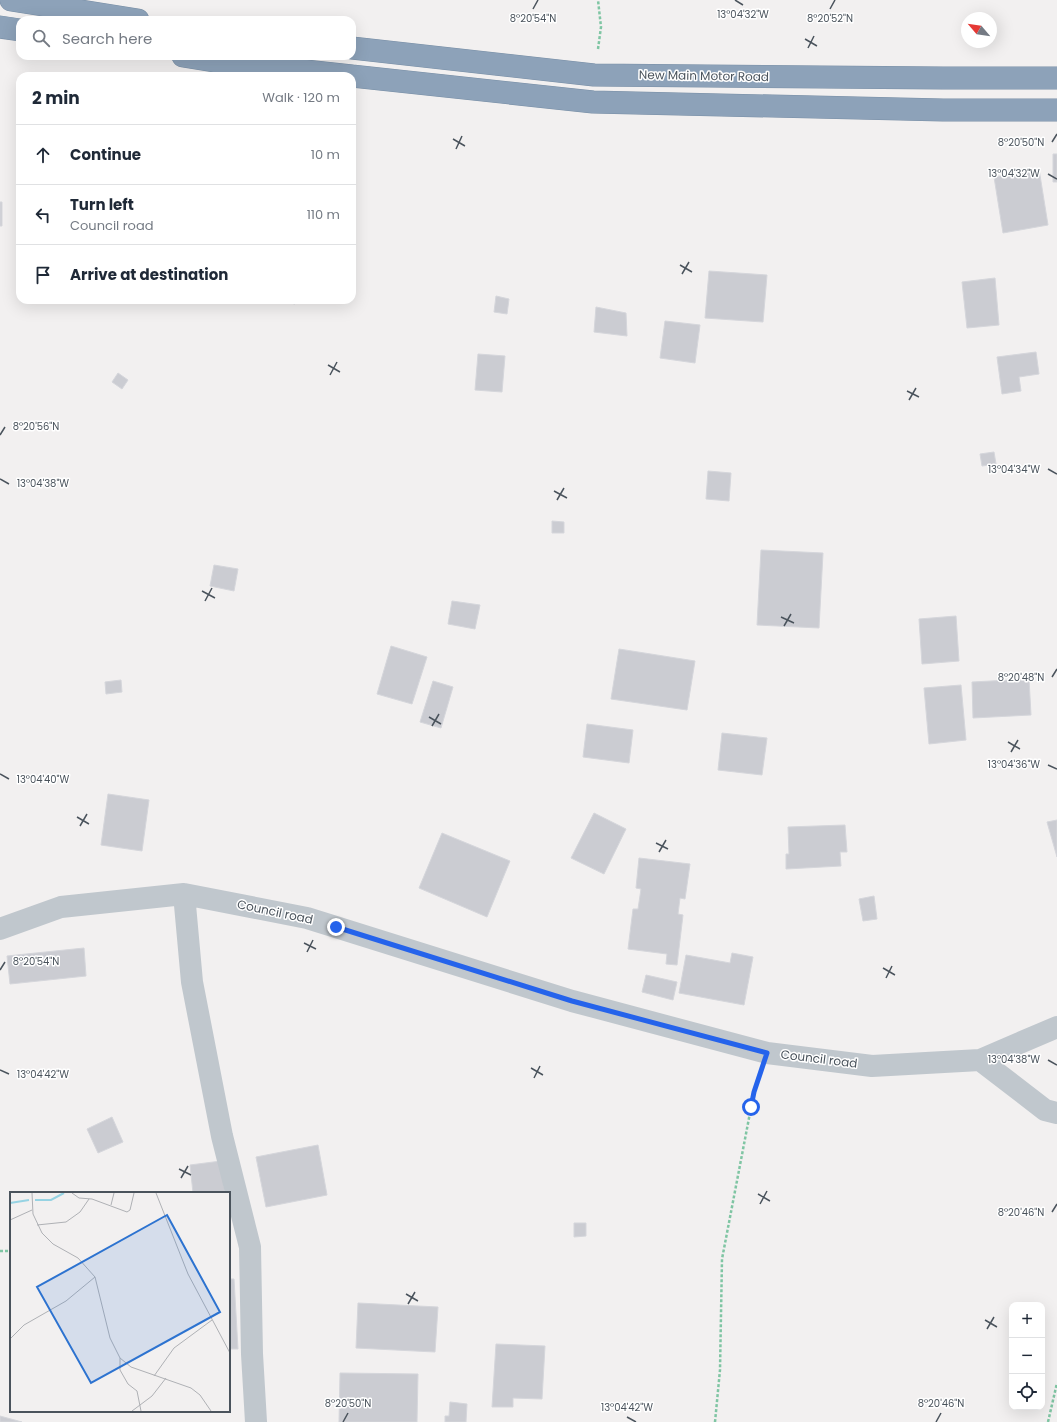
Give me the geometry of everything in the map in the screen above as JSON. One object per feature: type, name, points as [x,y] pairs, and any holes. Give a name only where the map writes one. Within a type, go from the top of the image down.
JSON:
[{"type":"highway","points":[[11,0],[113,16]]},
{"type":"highway","points":[[0,27],[16,29]]},
{"type":"highway","name":"New Main Motor Road","points":[[356,48],[594,75],[1057,78]]},
{"type":"highway","points":[[208,60],[315,72]]},
{"type":"highway","points":[[356,76],[593,102],[943,110],[1057,110]]},
{"type":"street","name":"Council road","points":[[0,929],[61,907],[184,894],[307,918],[572,1001],[767,1053],[872,1066],[980,1060],[1057,1027]]},
{"type":"street","points":[[184,894],[192,982],[222,1136],[250,1247],[252,1354],[256,1422]]},
{"type":"street","points":[[980,1060],[1045,1110],[1057,1113]]},
{"type":"path","points":[[594,75],[601,27],[598,0]]},
{"type":"path","points":[[714,1422],[720,1370],[722,1259],[754,1092],[767,1053]]},
{"type":"path","points":[[0,1252],[10,1250]]},
{"type":"path","points":[[1048,1422],[1057,1382]]},
{"type":"building","points":[[1053,154],[1057,154],[1057,182],[1053,182]]},
{"type":"building","points":[[1039,169],[1048,225],[1003,233],[994,177]]},
{"type":"building","points":[[0,202],[2,202],[2,226],[0,226]]},
{"type":"building","points":[[709,271],[767,275],[763,322],[705,318]]},
{"type":"building","points":[[995,278],[999,325],[967,328],[962,282]]},
{"type":"building","points":[[496,296],[509,299],[507,314],[494,312]]},
{"type":"building","points":[[596,307],[626,313],[627,336],[594,332]]},
{"type":"building","points":[[665,321],[700,325],[695,363],[660,358]]},
{"type":"building","points":[[1036,352],[1039,374],[1019,377],[1021,391],[1002,394],[997,357]]},
{"type":"building","points":[[478,354],[505,356],[502,392],[475,390]]},
{"type":"building","points":[[118,373],[128,380],[122,389],[112,382]]},
{"type":"building","points":[[994,452],[996,464],[982,466],[980,454]]},
{"type":"building","points":[[708,471],[731,473],[729,501],[706,499]]},
{"type":"building","points":[[552,521],[564,522],[564,533],[552,533]]},
{"type":"building","points":[[761,550],[823,553],[819,628],[757,625]]},
{"type":"building","points":[[214,565],[238,569],[234,591],[210,586]]},
{"type":"building","points":[[452,601],[480,605],[475,629],[448,624]]},
{"type":"building","points":[[956,616],[959,661],[922,664],[919,619]]},
{"type":"building","points":[[391,646],[427,657],[412,704],[377,694]]},
{"type":"building","points":[[619,649],[695,661],[687,710],[611,699]]},
{"type":"building","points":[[1029,679],[1031,715],[973,718],[972,682]]},
{"type":"building","points":[[121,680],[122,692],[106,694],[105,682]]},
{"type":"building","points":[[433,681],[453,687],[441,728],[420,722]]},
{"type":"building","points":[[961,685],[966,740],[929,744],[924,688]]},
{"type":"building","points":[[587,724],[633,730],[629,763],[583,757]]},
{"type":"building","points":[[722,733],[767,738],[762,775],[718,770]]},
{"type":"building","points":[[108,794],[149,800],[142,851],[101,845]]},
{"type":"building","points":[[594,813],[626,829],[604,874],[571,858]]},
{"type":"building","points":[[1057,820],[1057,857],[1047,822]]},
{"type":"building","points":[[845,825],[847,852],[840,852],[841,866],[786,869],[786,854],[789,854],[788,827]]},
{"type":"building","points":[[442,833],[510,861],[487,917],[419,888]]},
{"type":"building","points":[[639,858],[690,864],[685,899],[680,898],[678,914],[683,915],[677,965],[666,964],[667,954],[628,949],[633,909],[638,909],[641,889],[636,888]]},
{"type":"building","points":[[874,896],[877,919],[863,921],[859,899]]},
{"type":"building","points":[[84,948],[86,976],[10,984],[7,956]]},
{"type":"building","points":[[732,953],[753,957],[744,1005],[679,993],[686,955],[730,963]]},
{"type":"building","points":[[646,975],[677,982],[673,1000],[642,992]]},
{"type":"building","points":[[112,1117],[123,1142],[98,1153],[87,1129]]},
{"type":"building","points":[[318,1145],[327,1195],[266,1207],[256,1157]]},
{"type":"building","points":[[221,1161],[225,1192],[193,1192],[190,1165]]},
{"type":"building","points":[[574,1223],[586,1223],[586,1236],[574,1237]]},
{"type":"building","points":[[230,1279],[234,1279],[238,1349],[230,1349]]},
{"type":"building","points":[[358,1303],[438,1307],[435,1352],[356,1348]]},
{"type":"building","points":[[496,1344],[545,1346],[542,1399],[513,1398],[513,1407],[492,1407]]},
{"type":"building","points":[[340,1373],[418,1374],[417,1422],[339,1422]]},
{"type":"building","points":[[450,1402],[467,1404],[466,1422],[445,1422],[445,1416],[449,1416]]},
{"type":"building","points":[[0,1416],[22,1422],[0,1422]]},
{"type":"route","points":[[336,927],[572,1001],[767,1053],[754,1092],[751,1107]]}]
